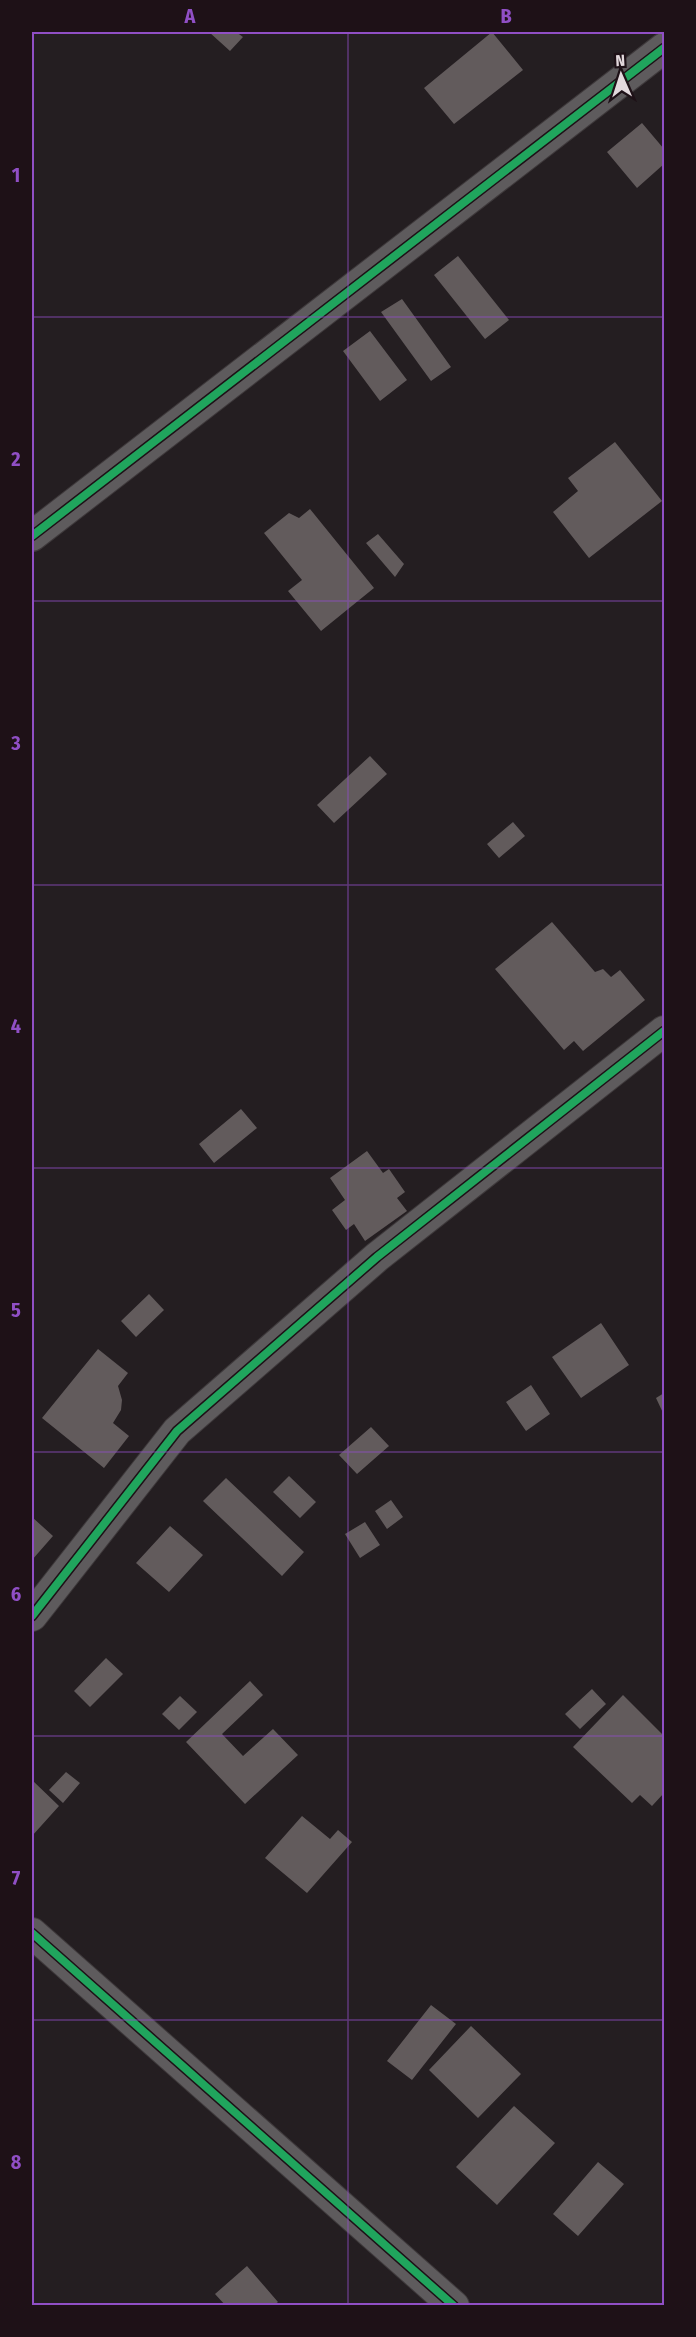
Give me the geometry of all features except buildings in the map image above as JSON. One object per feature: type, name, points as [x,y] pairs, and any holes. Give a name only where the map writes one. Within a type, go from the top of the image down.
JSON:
[{"type":"street","points":[[32,536],[664,48]]},
{"type":"street","points":[[32,1616],[177,1431],[377,1257],[664,1031]]},
{"type":"street","points":[[32,1933],[454,2306]]},
{"type":"cycle path","points":[[32,536],[664,48]]},
{"type":"cycle path","points":[[32,1616],[177,1431],[377,1257],[664,1031]]},
{"type":"cycle path","points":[[32,1933],[454,2306]]}]
